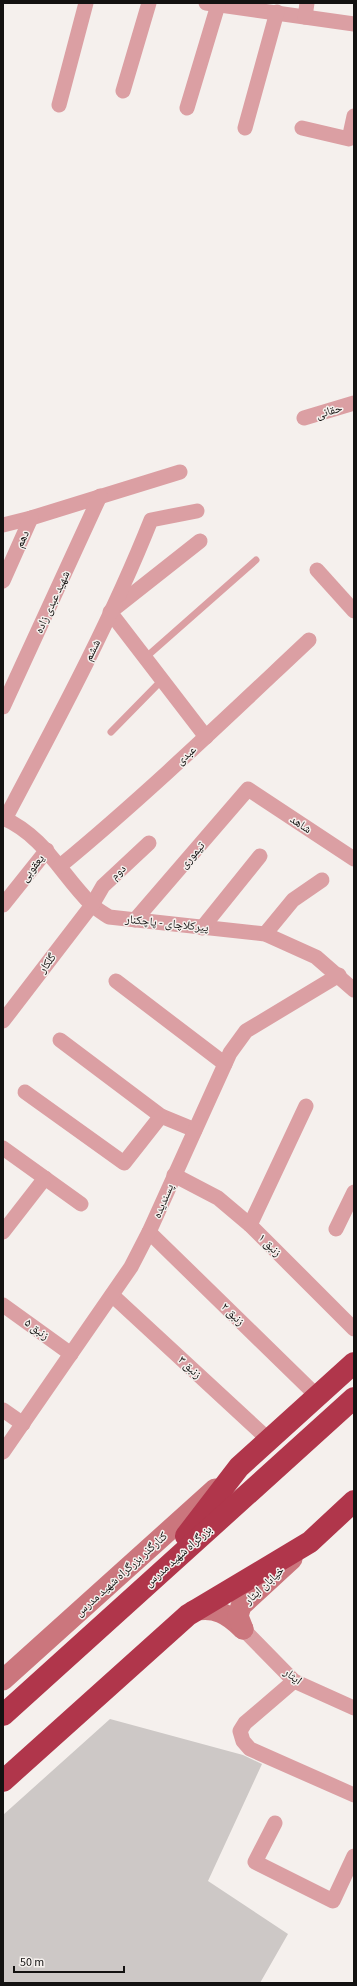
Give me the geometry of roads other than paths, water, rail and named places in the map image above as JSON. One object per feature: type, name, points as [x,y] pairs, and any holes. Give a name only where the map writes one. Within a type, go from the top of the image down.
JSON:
[{"type":"highway","points":[[152,1580],[239,1467],[354,1363]]},
{"type":"highway","name":"بزرگراه شهید مدرس","points":[[3,1715],[354,1398]]},
{"type":"highway","points":[[3,1781],[194,1611],[310,1542],[354,1502]]},
{"type":"street","points":[[60,105],[86,3]]},
{"type":"street","points":[[123,91],[149,3]]},
{"type":"street","points":[[187,108],[212,4],[260,6],[277,12],[306,10],[354,24]]},
{"type":"street","points":[[245,128],[277,12]]},
{"type":"street","points":[[302,128],[349,139],[354,116]]},
{"type":"street","name":"حقانی","points":[[304,418],[354,403]]},
{"type":"street","points":[[3,525],[31,518],[180,472]]},
{"type":"street","name":"شهید عبدی زاده","points":[[3,707],[100,496]]},
{"type":"street","name":"ششم","points":[[4,818],[69,698],[134,562],[151,520],[197,511]]},
{"type":"street","name":"دهم","points":[[3,581],[31,518]]},
{"type":"street","points":[[200,541],[110,612],[206,737]]},
{"type":"street","points":[[317,570],[354,611]]},
{"type":"street","name":"عبدی","points":[[60,866],[96,836],[206,737],[309,640]]},
{"type":"street","name":"شاهد","points":[[248,789],[354,859]]},
{"type":"street","name":"تیموری","points":[[135,920],[248,789]]},
{"type":"street","name":"پیرکلاچای - پاچکنار","points":[[4,818],[15,823],[47,850],[92,905],[109,917],[265,934],[316,956],[354,990]]},
{"type":"street","name":"دوم","points":[[92,905],[103,886],[149,842]]},
{"type":"street","name":"یعقوبی","points":[[3,905],[47,850]]},
{"type":"street","points":[[202,928],[260,856]]},
{"type":"street","points":[[265,934],[293,900],[322,880]]},
{"type":"street","name":"گلکار","points":[[3,1021],[92,905]]},
{"type":"street","name":"پسندیده","points":[[3,1452],[132,1267],[230,1053],[246,1031],[339,975]]},
{"type":"street","points":[[116,981],[225,1064]]},
{"type":"street","points":[[60,1040],[160,1116],[195,1130]]},
{"type":"street","points":[[25,1092],[124,1162],[160,1116]]},
{"type":"street","points":[[250,1225],[306,1106]]},
{"type":"street","points":[[3,1148],[82,1204]]},
{"type":"street","name":"زنبق ۱","points":[[174,1175],[218,1198],[250,1225],[354,1329]]},
{"type":"street","points":[[3,1232],[44,1178]]},
{"type":"street","points":[[336,1229],[354,1192]]},
{"type":"street","name":"زنبق ۲","points":[[149,1232],[317,1396]]},
{"type":"street","name":"زنبق ۳","points":[[112,1295],[269,1440]]},
{"type":"street","name":"زنبق ۵","points":[[3,1304],[71,1354]]},
{"type":"street","points":[[3,1410],[23,1424]]},
{"type":"street","name":"کنارگذر بزرگراه شهید مدرس","points":[[3,1680],[239,1467]]},
{"type":"street","name":"خیابان ایثار","points":[[242,1629],[238,1616],[241,1606],[310,1542]]},
{"type":"street","points":[[194,1611],[205,1609],[216,1610],[232,1618],[242,1629]]},
{"type":"street","name":"ایثار","points":[[242,1629],[294,1681],[354,1708]]},
{"type":"street","points":[[294,1681],[245,1723],[240,1731],[243,1741],[250,1749],[354,1795]]},
{"type":"street","points":[[275,1823],[255,1862],[333,1901],[354,1856]]},
{"type":"lane","points":[[145,658],[256,560]]},
{"type":"lane","points":[[111,732],[162,680]]}]
